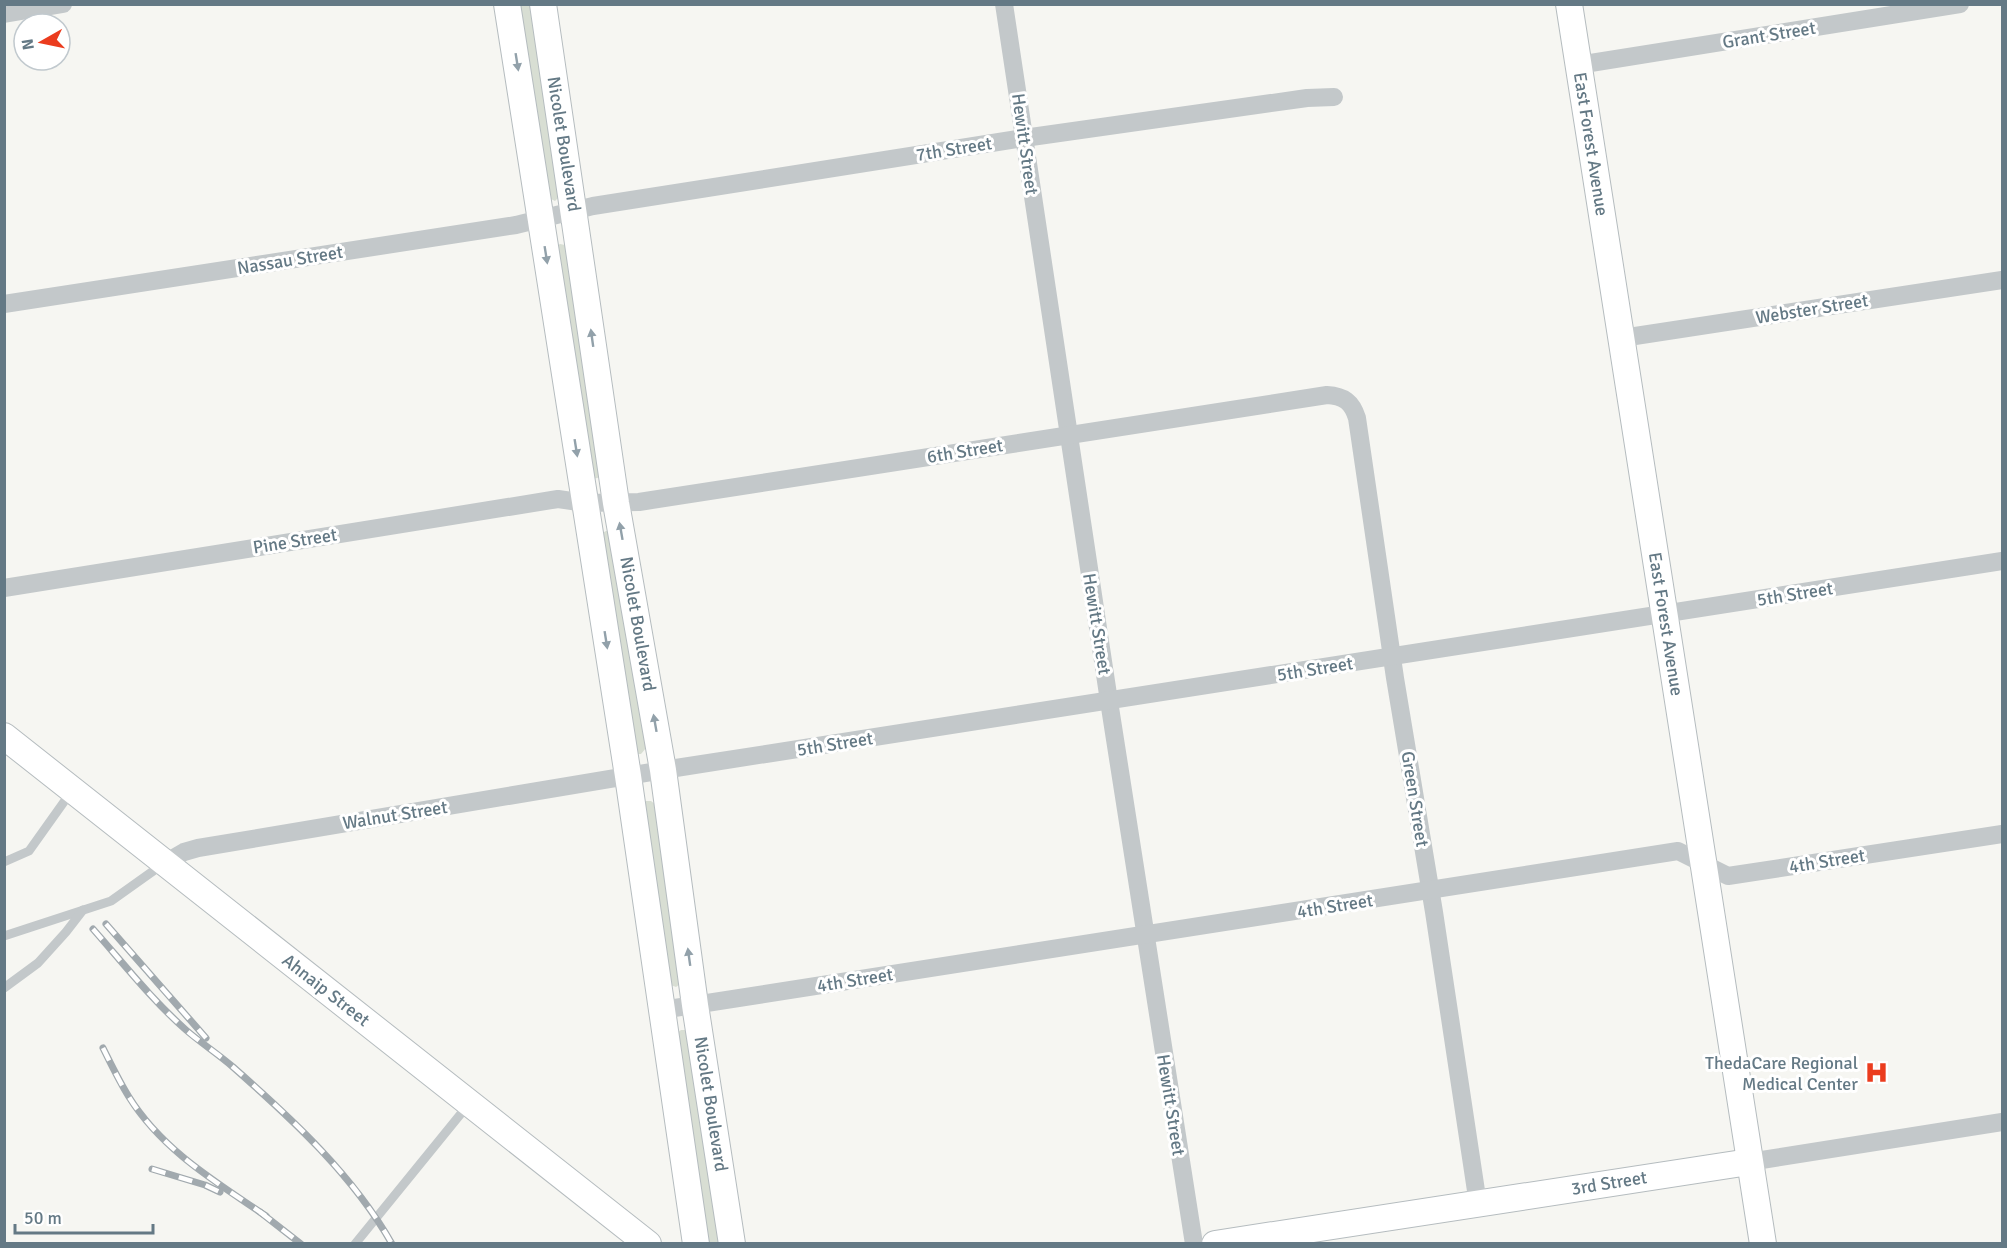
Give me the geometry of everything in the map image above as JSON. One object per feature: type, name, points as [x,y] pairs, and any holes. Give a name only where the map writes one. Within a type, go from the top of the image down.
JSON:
[{"type":"street","points":[[4,14],[63,4]]},
{"type":"street","name":"Nicolet Boulevard","points":[[507,4],[628,776],[696,1244]]},
{"type":"street","name":"Nicolet Boulevard","points":[[543,4],[616,503],[663,770],[695,1005],[732,1244]]},
{"type":"street","name":"Hewitt Street","points":[[1004,4],[1068,435],[1194,1244]]},
{"type":"street","name":"East Forest Avenue","points":[[1569,4],[1705,866],[1762,1244]]},
{"type":"street","name":"Grant Street","points":[[1578,65],[1960,4]]},
{"type":"street","name":"7th Street","points":[[574,210],[1024,138],[1307,98],[1335,97]]},
{"type":"street","name":"Nassau Street","points":[[4,304],[516,225],[574,210]]},
{"type":"street","name":"Webster Street","points":[[1622,338],[2002,280]]},
{"type":"street","name":"6th Street","points":[[585,503],[650,500],[1327,395],[1338,395],[1345,399]]},
{"type":"street","name":"Green Street","points":[[1345,399],[1354,409],[1357,418],[1478,1204]]},
{"type":"street","name":"Pine Street","points":[[4,588],[558,499],[585,503]]},
{"type":"street","name":"5th Street","points":[[628,776],[2002,561]]},
{"type":"street","name":"Ahnaip Street","points":[[4,736],[648,1244]]},
{"type":"street","name":"Walnut Street","points":[[165,863],[184,852],[198,848],[628,776]]},
{"type":"street","name":"4th Street","points":[[662,1010],[1678,851],[1728,876],[2002,834]]},
{"type":"street","name":"3rd Street","points":[[1215,1244],[2002,1122]]},
{"type":"lane","points":[[4,862],[29,851],[73,790]]},
{"type":"lane","points":[[4,936],[111,901],[165,863]]},
{"type":"lane","points":[[4,988],[38,963],[83,910]]},
{"type":"lane","points":[[355,1244],[469,1103]]},
{"type":"shaded area","points":[[516,5],[532,5],[559,197],[555,201],[549,198]]},
{"type":"shaded area","points":[[560,244],[565,245],[568,249],[601,477],[593,479],[555,247]]},
{"type":"shaded area","points":[[609,531],[646,748],[641,754],[636,754],[601,534]]},
{"type":"shaded area","points":[[651,801],[656,805],[680,984],[676,987],[668,984],[642,804]]},
{"type":"shaded area","points":[[686,1030],[690,1034],[722,1243],[708,1243],[677,1033]]},
{"type":"railway","points":[[106,924],[206,1038]]},
{"type":"railway","points":[[93,929],[173,1018],[227,1062],[320,1149],[359,1195],[392,1244]]},
{"type":"railway","points":[[103,1048],[129,1097],[157,1133],[191,1164],[266,1216]]},
{"type":"railway","points":[[152,1169],[205,1185],[220,1192]]},
{"type":"railway","points":[[260,1212],[301,1244]]},
{"type":"place","name":"ThedaCare Regional Medical Center","points":[[1876,1073]]}]
